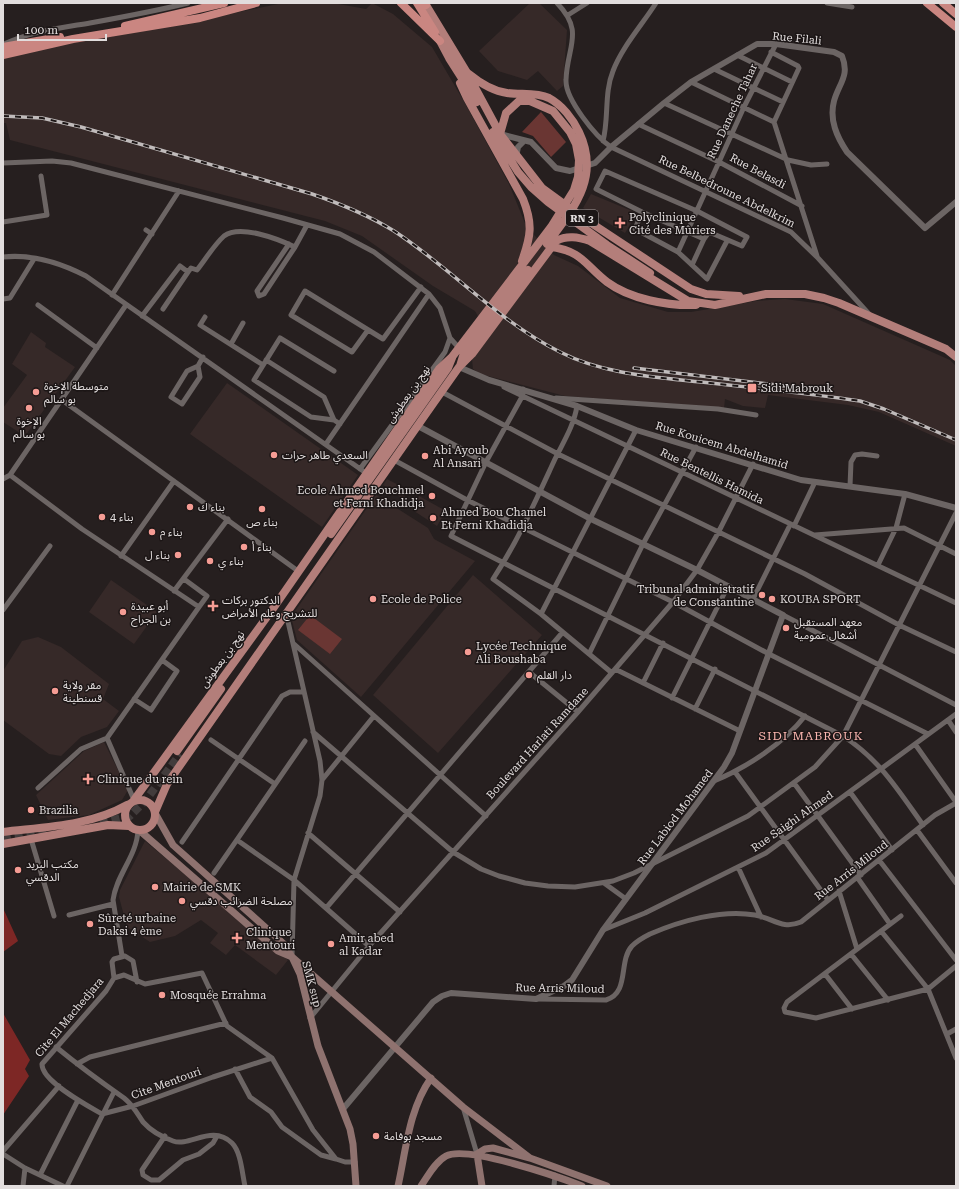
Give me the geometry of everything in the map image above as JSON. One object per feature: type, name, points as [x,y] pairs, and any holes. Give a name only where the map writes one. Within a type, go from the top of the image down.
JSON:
[{"type":"highway","points":[[3,46],[123,26],[224,3]]},
{"type":"highway","points":[[3,55],[74,39],[200,18],[256,3]]},
{"type":"highway","name":"RN 3","points":[[401,3],[440,41]]},
{"type":"highway","name":"RN 3","points":[[417,3],[440,41]]},
{"type":"highway","points":[[927,3],[956,28]]},
{"type":"highway","points":[[943,3],[956,14]]},
{"type":"main road","name":"RN 3","points":[[425,4],[466,71],[500,134],[516,157],[542,188],[579,216],[672,278],[691,288],[706,294],[750,297]]},
{"type":"main road","name":"RN 3","points":[[440,41],[518,172],[531,187],[548,202],[607,245],[682,292],[706,300],[750,297],[766,294],[805,294],[838,303],[946,349],[956,357]]},
{"type":"main road","name":"RN 3","points":[[453,65],[466,98],[523,199],[530,215],[531,228],[529,241],[520,267]]},
{"type":"main road","points":[[452,357],[459,348],[476,338],[571,212],[580,196],[586,179],[587,164],[585,149],[576,126],[562,108],[548,98],[535,94],[496,91],[485,86],[466,71]]},
{"type":"main road","points":[[476,338],[520,267],[567,201],[578,177],[579,160],[576,144],[570,132],[553,111],[530,101],[519,101],[506,113],[500,134]]},
{"type":"main road","points":[[5,846],[31,839],[108,825],[129,826],[138,830],[149,827],[154,821],[155,812],[167,784],[459,367],[464,353],[556,241],[562,238],[580,238],[611,254],[680,297],[704,304]]},
{"type":"main road","points":[[551,247],[571,251],[586,261],[607,281],[621,290],[645,299],[682,306],[704,304],[715,305],[750,297]]},
{"type":"main road","name":"نهج بن بعطوش","points":[[134,800],[298,571],[363,471],[439,369],[452,357]]},
{"type":"main road","name":"نهج بن بعطوش","points":[[440,394],[411,431],[178,753],[448,368],[452,357]]},
{"type":"main road","points":[[3,832],[93,820],[113,813],[134,800],[147,801],[155,812],[173,845],[284,944],[292,957],[463,1107],[530,1158]]},
{"type":"main road","points":[[127,805],[124,818],[129,826]]},
{"type":"main road","name":"SMK sup","points":[[138,830],[278,950],[292,957],[300,974],[310,1018],[322,1058],[343,1108],[352,1136],[356,1186]]},
{"type":"main road","points":[[398,1186],[412,1120],[419,1096],[431,1078]]},
{"type":"main road","points":[[477,1154],[485,1149],[492,1148],[530,1158],[607,1186]]},
{"type":"main road","points":[[421,1186],[433,1169],[446,1156],[455,1153],[477,1154],[555,1176],[582,1186]]},
{"type":"main road","points":[[477,1154],[482,1186]]},
{"type":"street","points":[[3,46],[32,33],[142,14],[188,3]]},
{"type":"street","points":[[557,3],[568,15],[587,3]]},
{"type":"street","points":[[603,141],[607,121],[609,88],[613,72],[620,57],[656,3]]},
{"type":"street","points":[[827,3],[852,7]]},
{"type":"street","name":"Rue Belbedroune Abdelkrim","points":[[568,15],[573,25],[566,81],[568,92],[603,141],[611,147],[791,232],[818,258],[873,319]]},
{"type":"street","name":"Rue Filali","points":[[500,134],[531,142],[556,168],[570,171],[595,164],[611,147],[691,82],[757,44],[776,44],[834,52],[842,56],[846,74],[834,101],[832,112],[838,138],[847,152],[925,228],[956,202]]},
{"type":"street","name":"Rue Daneche Tahar","points":[[678,252],[744,107],[776,44]]},
{"type":"street","points":[[771,52],[798,66],[799,68],[774,122]]},
{"type":"street","points":[[737,56],[792,82]]},
{"type":"street","points":[[714,68],[753,89],[783,102]]},
{"type":"street","points":[[691,82],[774,122],[788,160],[818,258]]},
{"type":"street","points":[[664,103],[788,160],[811,165],[827,164]]},
{"type":"street","name":"Rue Belasdi","points":[[638,124],[719,162],[802,206]]},
{"type":"street","points":[[516,157],[518,147],[524,141]]},
{"type":"street","points":[[3,163],[52,161],[71,163],[340,234],[365,246],[430,294],[440,308],[450,338],[459,348]]},
{"type":"street","points":[[692,265],[704,239],[709,232],[727,241],[742,246],[747,236],[605,170],[596,189],[642,212],[704,239]]},
{"type":"street","points":[[3,222],[47,216],[42,176]]},
{"type":"street","points":[[112,295],[179,191]]},
{"type":"street","points":[[642,212],[635,229],[678,252],[707,279],[727,241]]},
{"type":"street","points":[[289,244],[257,291],[258,296],[264,294],[295,247],[307,225]]},
{"type":"street","points":[[146,230],[152,234]]},
{"type":"street","points":[[163,309],[191,268],[197,270],[224,236],[236,230],[264,235],[295,247]]},
{"type":"street","points":[[3,257],[13,256],[34,259],[69,267],[86,276],[363,471],[445,352],[450,338]]},
{"type":"street","points":[[3,299],[10,298],[34,259]]},
{"type":"street","points":[[142,316],[180,266],[188,272]]},
{"type":"street","points":[[270,272],[276,276]]},
{"type":"street","points":[[368,330],[352,352],[291,315],[305,291],[383,339],[421,287]]},
{"type":"street","points":[[326,444],[430,294]]},
{"type":"street","points":[[38,305],[97,348]]},
{"type":"street","points":[[3,479],[10,475],[126,305]]},
{"type":"street","points":[[205,317],[200,325],[324,397],[334,420]]},
{"type":"street","points":[[231,344],[243,323]]},
{"type":"street","points":[[334,371],[280,338],[254,380],[311,417],[334,420],[340,424]]},
{"type":"street","points":[[198,366],[200,377],[182,404],[171,397],[188,371],[198,366],[203,357]]},
{"type":"street","name":"Rue Kouicem Abdelhamid","points":[[459,367],[523,392],[551,398],[577,406],[636,430],[753,464],[801,480],[905,494],[956,508]]},
{"type":"street","points":[[523,392],[486,462],[451,536],[555,590],[715,669],[843,736],[855,744],[882,768],[923,825]]},
{"type":"street","name":"Rue Bentellis Hamida","points":[[523,392],[575,420],[682,473],[919,584],[956,603]]},
{"type":"street","points":[[440,394],[506,426],[662,507],[805,574],[899,625],[956,652]]},
{"type":"street","points":[[551,398],[718,409],[756,415]]},
{"type":"street","points":[[62,400],[298,571]]},
{"type":"street","points":[[577,406],[575,420],[522,528],[493,579],[542,614],[562,633],[614,671],[643,683],[740,731]]},
{"type":"street","points":[[417,427],[486,462],[591,519],[697,570],[956,705]]},
{"type":"street","points":[[542,614],[636,430]]},
{"type":"street","points":[[589,654],[662,507],[696,448]]},
{"type":"street","points":[[850,486],[851,462],[855,455],[862,454],[878,456]]},
{"type":"street","points":[[394,460],[467,500],[673,602],[769,654],[928,734]]},
{"type":"street","name":"Boulevard Harlati Ramdane","points":[[310,1018],[369,946],[578,712],[673,602],[697,570],[737,499],[753,464]]},
{"type":"street","points":[[10,475],[82,529],[199,607]]},
{"type":"street","points":[[121,556],[174,481]]},
{"type":"street","points":[[753,599],[815,482]]},
{"type":"street","points":[[878,565],[896,528],[905,494]]},
{"type":"street","points":[[313,732],[453,852],[481,868],[525,883],[576,887],[604,883],[634,873],[723,830],[760,808],[815,767],[843,736],[956,513]]},
{"type":"street","points":[[174,591],[228,519]]},
{"type":"street","points":[[815,535],[904,528],[956,554]]},
{"type":"street","points":[[3,610],[50,546]]},
{"type":"street","points":[[38,788],[81,749],[107,738],[207,596],[184,579]]},
{"type":"street","points":[[672,698],[708,621],[728,586]]},
{"type":"street","points":[[286,614],[294,644],[322,780],[320,796],[294,880],[292,957]]},
{"type":"street","name":"Rue Labiod Mohamed","points":[[536,999],[564,986],[572,980],[603,930],[714,781],[732,753],[783,615]]},
{"type":"street","points":[[327,907],[562,633]]},
{"type":"street","points":[[643,683],[663,643]]},
{"type":"street","points":[[294,644],[486,816]]},
{"type":"street","points":[[134,699],[151,710],[177,671],[162,660]]},
{"type":"street","points":[[695,709],[715,669]]},
{"type":"street","points":[[529,672],[578,712]]},
{"type":"street","points":[[182,842],[282,696],[290,692],[304,692]]},
{"type":"street","name":"Rue Saighi Ahmed","points":[[603,930],[645,913],[766,853],[956,714]]},
{"type":"street","points":[[322,780],[374,716]]},
{"type":"street","points":[[714,781],[735,772],[787,736],[805,716]]},
{"type":"street","points":[[948,720],[956,732]]},
{"type":"street","points":[[107,738],[134,800]]},
{"type":"street","points":[[211,740],[275,784]]},
{"type":"street","points":[[214,872],[305,741]]},
{"type":"street","points":[[915,744],[955,804]]},
{"type":"street","points":[[735,772],[828,900]]},
{"type":"street","points":[[794,783],[859,876],[890,924]]},
{"type":"street","points":[[850,792],[892,850]]},
{"type":"street","name":"Rue Arris Miloud","points":[[343,1108],[433,1002],[442,996],[451,993],[563,1001],[606,1000],[614,998],[618,994],[624,966],[632,946],[644,937],[675,924],[695,919],[744,914],[761,917],[791,926],[801,922],[923,825],[955,804]]},
{"type":"street","points":[[122,956],[113,904],[114,892],[135,848],[138,830]]},
{"type":"street","points":[[917,830],[956,883]]},
{"type":"street","points":[[308,833],[400,912]]},
{"type":"street","points":[[31,839],[54,916]]},
{"type":"street","points":[[237,840],[294,880],[327,907],[369,946]]},
{"type":"street","points":[[878,860],[956,960]]},
{"type":"street","points":[[738,867],[761,917]]},
{"type":"street","points":[[604,883],[626,899]]},
{"type":"street","points":[[839,892],[857,949]]},
{"type":"street","points":[[69,915],[113,904]]},
{"type":"street","points":[[900,916],[787,1002],[784,1008],[785,1012],[816,1018],[888,1000],[928,989],[956,966]]},
{"type":"street","points":[[881,931],[928,989],[956,1058]]},
{"type":"street","points":[[850,954],[888,1000]]},
{"type":"street","points":[[137,982],[133,961],[127,956],[122,956],[112,962],[114,978],[124,975],[137,982],[150,984],[202,973],[227,1026],[272,1058],[313,1130],[336,1159]]},
{"type":"street","points":[[825,974],[852,1009]]},
{"type":"street","name":"Cite El Machedjara","points":[[102,1114],[78,1100],[44,1073],[42,1062],[106,991],[114,978]]},
{"type":"street","points":[[77,1064],[90,1057],[226,1023]]},
{"type":"street","points":[[946,1034],[956,1029]]},
{"type":"street","points":[[56,1047],[133,1106],[144,1123],[154,1132],[165,1136],[174,1142],[186,1141],[201,1136],[217,1136],[231,1142],[236,1150],[245,1186]]},
{"type":"street","name":"Cite Mentouri","points":[[102,1114],[133,1106],[236,1069],[272,1058]]},
{"type":"street","points":[[236,1069],[250,1097],[271,1112],[282,1127],[321,1155],[345,1162],[355,1162]]},
{"type":"street","points":[[3,1151],[59,1086]]},
{"type":"street","points":[[67,1186],[114,1092]]},
{"type":"street","points":[[40,1175],[78,1100]]},
{"type":"street","points":[[463,1107],[477,1154]]},
{"type":"street","points":[[165,1136],[142,1170],[143,1175],[152,1180],[159,1180],[183,1160],[199,1154],[213,1143],[217,1136]]},
{"type":"street","points":[[3,1154],[26,1168],[63,1186]]},
{"type":"street","points":[[345,1162],[356,1174]]},
{"type":"street","points":[[23,1186],[26,1168]]},
{"type":"street","points":[[554,1186],[555,1176]]},
{"type":"shaded area","points":[[333,3],[366,9],[372,3],[393,14],[432,47],[466,105],[509,184],[527,228],[554,255],[578,266],[620,298],[668,312],[691,312],[756,301],[785,299],[823,304],[950,360],[956,366],[956,446],[879,412],[848,405],[768,395],[765,408],[743,406],[725,399],[724,408],[565,396],[480,374],[473,369],[472,359],[482,323],[475,311],[433,286],[362,236],[325,221],[10,140],[6,123],[3,123],[3,55],[165,27],[278,4]]},
{"type":"shaded area","points":[[530,3],[539,3],[567,30],[563,86],[557,91],[538,71],[527,80],[498,71],[479,51]]},
{"type":"shaded area","points":[[541,112],[566,142],[551,157],[533,136],[522,132]]},
{"type":"shaded area","name":"Polyclinique Cité des Mûriers","points":[[591,194],[637,213],[625,233],[583,208]]},
{"type":"shaded area","name":"متوسطة الإخوة بو سالم","points":[[31,332],[46,343],[45,347],[75,367],[25,436],[3,422],[3,408],[27,375],[12,364]]},
{"type":"shaded area","name":"السعدي طاهر حرات","points":[[227,383],[358,475],[322,527],[190,434]]},
{"type":"shaded area","points":[[387,479],[408,490],[403,499],[383,485]]},
{"type":"shaded area","name":"Ecole de Police","points":[[376,495],[428,528],[434,539],[475,561],[361,697],[297,640],[291,617]]},
{"type":"shaded area","name":"Ahmed Bou Chamel Et Ferni Khadidja","points":[[419,496],[446,511],[437,526],[411,509]]},
{"type":"shaded area","name":"Lycée Technique Ali Boushaba","points":[[473,575],[542,635],[438,753],[373,695]]},
{"type":"shaded area","name":"أبو عبيدة بن الجراح","points":[[111,580],[157,612],[134,644],[89,612]]},
{"type":"shaded area","points":[[310,615],[342,639],[330,654],[298,630]]},
{"type":"shaded area","name":"مقر ولاية قسنطينة","points":[[38,637],[61,647],[109,684],[103,699],[119,711],[107,727],[81,737],[61,756],[49,754],[3,720],[3,671],[22,641]]},
{"type":"shaded area","name":"Clinique du rein","points":[[104,742],[128,790],[122,800],[89,815],[48,820],[36,795],[84,751]]},
{"type":"shaded area","points":[[145,841],[288,960],[276,975],[235,945],[226,955],[210,943],[218,933],[201,920],[175,936],[150,942],[127,927],[119,897],[120,890]]},
{"type":"shaded area","points":[[3,908],[18,941],[3,952]]},
{"type":"shaded area","points":[[3,1013],[30,1060],[25,1069],[29,1076],[3,1115]]},
{"type":"tunnel","points":[[100,823],[130,816],[146,800],[180,754]]},
{"type":"tunnel","points":[[3,839],[48,832]]},
{"type":"railway","points":[[3,116],[42,118],[81,127],[312,194],[344,206],[394,231],[516,325],[537,339],[576,359],[611,370],[647,376],[860,401],[884,409],[956,440]]},
{"type":"railway","points":[[634,368],[827,391]]},
{"type":"place","name":"Polyclinique Cité des Mûriers","points":[[620,223]]},
{"type":"place","name":"Sidi Mabrouk","points":[[752,388]]},
{"type":"place","name":"متوسطة الإخوة بو سالم","points":[[36,392]]},
{"type":"place","name":"الإخوة بو سالم","points":[[29,408]]},
{"type":"place","name":"السعدي طاهر حرات","points":[[274,455]]},
{"type":"place","name":"Abi Ayoub Al Ansari","points":[[425,456]]},
{"type":"place","name":"Ecole Ahmed Bouchmel et Ferni Khadidja","points":[[432,496]]},
{"type":"place","name":"بناء ك","points":[[190,507]]},
{"type":"place","name":"بناء ص","points":[[262,509]]},
{"type":"place","name":"بناء 4","points":[[102,517]]},
{"type":"place","name":"Ahmed Bou Chamel Et Ferni Khadidja","points":[[433,518]]},
{"type":"place","name":"بناء م","points":[[152,532]]},
{"type":"place","name":"بناء أ","points":[[244,547]]},
{"type":"place","name":"بناء ل","points":[[178,555]]},
{"type":"place","name":"بناء ي","points":[[210,561]]},
{"type":"place","name":"Tribunal administratif de Constantine","points":[[762,595]]},
{"type":"place","name":"Ecole de Police","points":[[373,599]]},
{"type":"place","name":"KOUBA SPORT","points":[[772,599]]},
{"type":"place","name":"الدكتور بركات للتشريح وعلم الأمراض","points":[[213,606]]},
{"type":"place","name":"أبو عبيدة بن الجراح","points":[[123,612]]},
{"type":"place","name":"معهد المستقبل أشغال عمومية","points":[[786,628]]},
{"type":"place","name":"Lycée Technique Ali Boushaba","points":[[468,652]]},
{"type":"place","name":"دار القلم","points":[[529,675]]},
{"type":"place","name":"مقر ولاية قسنطينة","points":[[55,691]]},
{"type":"place","name":"Clinique du rein","points":[[88,779]]},
{"type":"place","name":"Brazilia","points":[[31,810]]},
{"type":"place","name":"مكتب البريد الدقسي","points":[[18,870]]},
{"type":"place","name":"Mairie de SMK","points":[[155,887]]},
{"type":"place","name":"مصلحة الضرائب دقسي","points":[[182,901]]},
{"type":"place","name":"Sûreté urbaine Daksi 4 ème","points":[[90,924]]},
{"type":"place","name":"Clinique Mentouri","points":[[237,938]]},
{"type":"place","name":"Amir abed al Kadar","points":[[331,944]]},
{"type":"place","name":"Mosquée Errahma","points":[[162,995]]},
{"type":"place","name":"مسجد بوفامة","points":[[376,1136]]},
{"type":"district","name":"SIDI MABROUK","points":[[811,736]]}]
